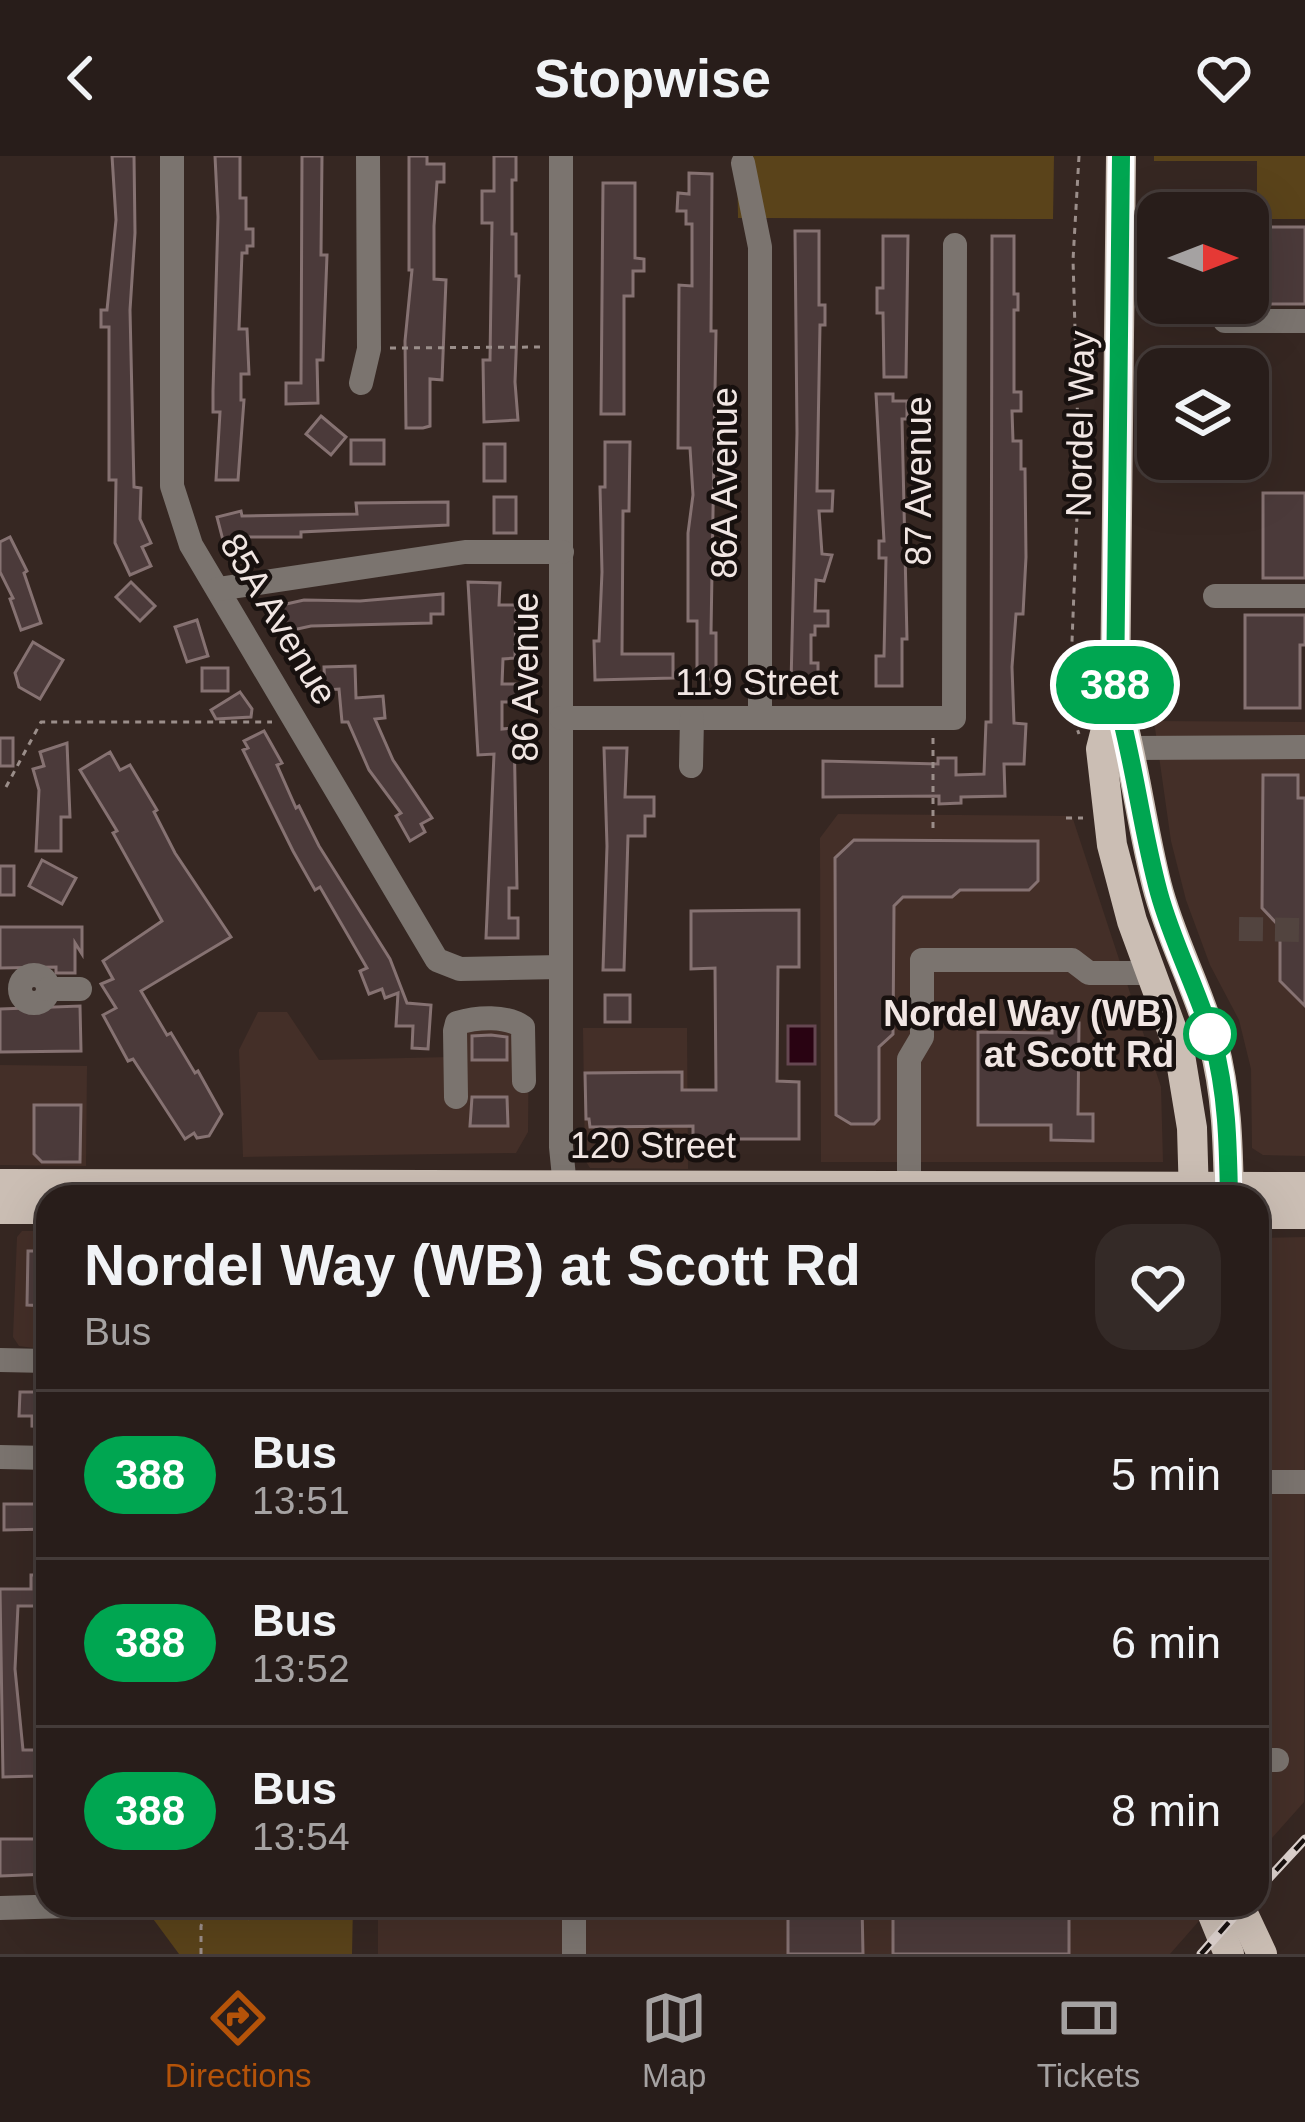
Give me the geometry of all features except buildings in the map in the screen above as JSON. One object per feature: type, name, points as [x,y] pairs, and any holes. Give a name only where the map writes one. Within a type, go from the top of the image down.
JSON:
[{"type":"main road","name":"Nordel Way","points":[[1121,156],[1115,694],[1101,749],[1102,771],[1123,889],[1185,1075],[1194,1185]]},
{"type":"main road","name":"Nordel Way","points":[[1115,694],[1131,748],[1160,899],[1204,1014],[1220,1071],[1228,1119],[1229,1185]]},
{"type":"main road","name":"120 Street","points":[[0,1184],[188,1185]]},
{"type":"main road","name":"120 Street","points":[[1269,1189],[1305,1187]]},
{"type":"main road","points":[[0,1199],[36,1199]]},
{"type":"main road","points":[[0,1209],[36,1209]]},
{"type":"main road","points":[[1269,1214],[1305,1214]]},
{"type":"main road","points":[[1214,1917],[1229,1954]]},
{"type":"main road","points":[[1245,1917],[1262,1954]]},
{"type":"street","name":"85A Avenue","points":[[172,156],[172,487],[191,545],[437,960],[460,969],[561,968]]},
{"type":"street","points":[[362,383],[369,349],[368,156]]},
{"type":"street","name":"86 Avenue","points":[[561,156],[565,1185]]},
{"type":"street","name":"86A Avenue","points":[[743,163],[760,248],[760,718]]},
{"type":"street","name":"87 Avenue","points":[[954,718],[955,244]]},
{"type":"street","points":[[1269,321],[1305,321]]},
{"type":"street","points":[[218,589],[464,552],[562,552]]},
{"type":"street","points":[[1215,596],[1305,596]]},
{"type":"street","name":"119 Street","points":[[561,718],[954,718]]},
{"type":"street","points":[[691,766],[692,718]]},
{"type":"street","points":[[1131,748],[1305,748]]},
{"type":"street","points":[[901,1185],[909,1060],[922,1037],[922,960],[1072,959],[1088,973],[1150,973]]},
{"type":"street","points":[[10,989],[33,974],[43,977],[48,989],[80,989]]},
{"type":"street","points":[[456,1097],[455,1031],[457,1024],[469,1020],[512,1020],[523,1027],[524,1081]]},
{"type":"street","points":[[0,1360],[36,1360]]},
{"type":"street","points":[[0,1457],[36,1458]]},
{"type":"street","points":[[1269,1482],[1305,1482]]},
{"type":"street","points":[[0,1908],[36,1907]]},
{"type":"street","points":[[574,1917],[574,1954]]},
{"type":"path","points":[[1078,156],[1073,260],[1079,467],[1070,691],[1071,713],[1080,735]]},
{"type":"path","points":[[388,349],[548,347]]},
{"type":"path","points":[[6,787],[41,722],[280,722]]},
{"type":"path","points":[[933,736],[933,830]]},
{"type":"path","points":[[1066,818],[1091,818]]},
{"type":"path","points":[[201,1954],[205,1917]]},
{"type":"path","points":[[249,1917],[254,1923]]},
{"type":"shaded area","points":[[737,156],[1054,156],[1053,219],[738,218]]},
{"type":"shaded area","points":[[1154,156],[1305,156],[1305,219],[1269,219],[1269,192],[1257,192],[1257,161],[1154,161]]},
{"type":"shaded area","points":[[1154,721],[1305,722],[1305,1156],[1263,1155],[1252,1148],[1251,1069],[1239,1020],[1210,965],[1186,900],[1171,841]]},
{"type":"shaded area","points":[[838,814],[1072,816],[1161,1087],[1163,1162],[821,1162],[820,838]]},
{"type":"shaded area","points":[[258,1012],[287,1012],[319,1060],[450,1057],[450,1029],[529,1026],[528,1132],[516,1153],[243,1157],[239,1050]]},
{"type":"shaded area","points":[[788,1026],[815,1026],[815,1064],[788,1064]]},
{"type":"shaded area","points":[[583,1028],[687,1028],[688,1169],[590,1168],[585,1160]]},
{"type":"shaded area","points":[[0,1065],[87,1066],[86,1166],[0,1165]]},
{"type":"shaded area","points":[[22,1231],[36,1231],[36,1348],[19,1346],[13,1337],[17,1237]]},
{"type":"shaded area","points":[[1305,1237],[1304,1802],[1269,1841],[1269,1238]]},
{"type":"shaded area","points":[[152,1917],[353,1917],[352,1954],[179,1954]]},
{"type":"shaded area","points":[[378,1917],[1202,1917],[1170,1954],[378,1954]]},
{"type":"tunnel","points":[[1239,929],[1305,930]]},
{"type":"railway","points":[[1269,1878],[1305,1839]]},
{"type":"railway","points":[[1201,1954],[1233,1917]]},
{"type":"bus line","name":"388","points":[[1121,156],[1115,694],[1131,748],[1157,886],[1220,1071],[1228,1119],[1229,1185]]},
{"type":"place","name":"Nordel Way (WB) at Scott Rd","points":[[1210,1034]]}]
